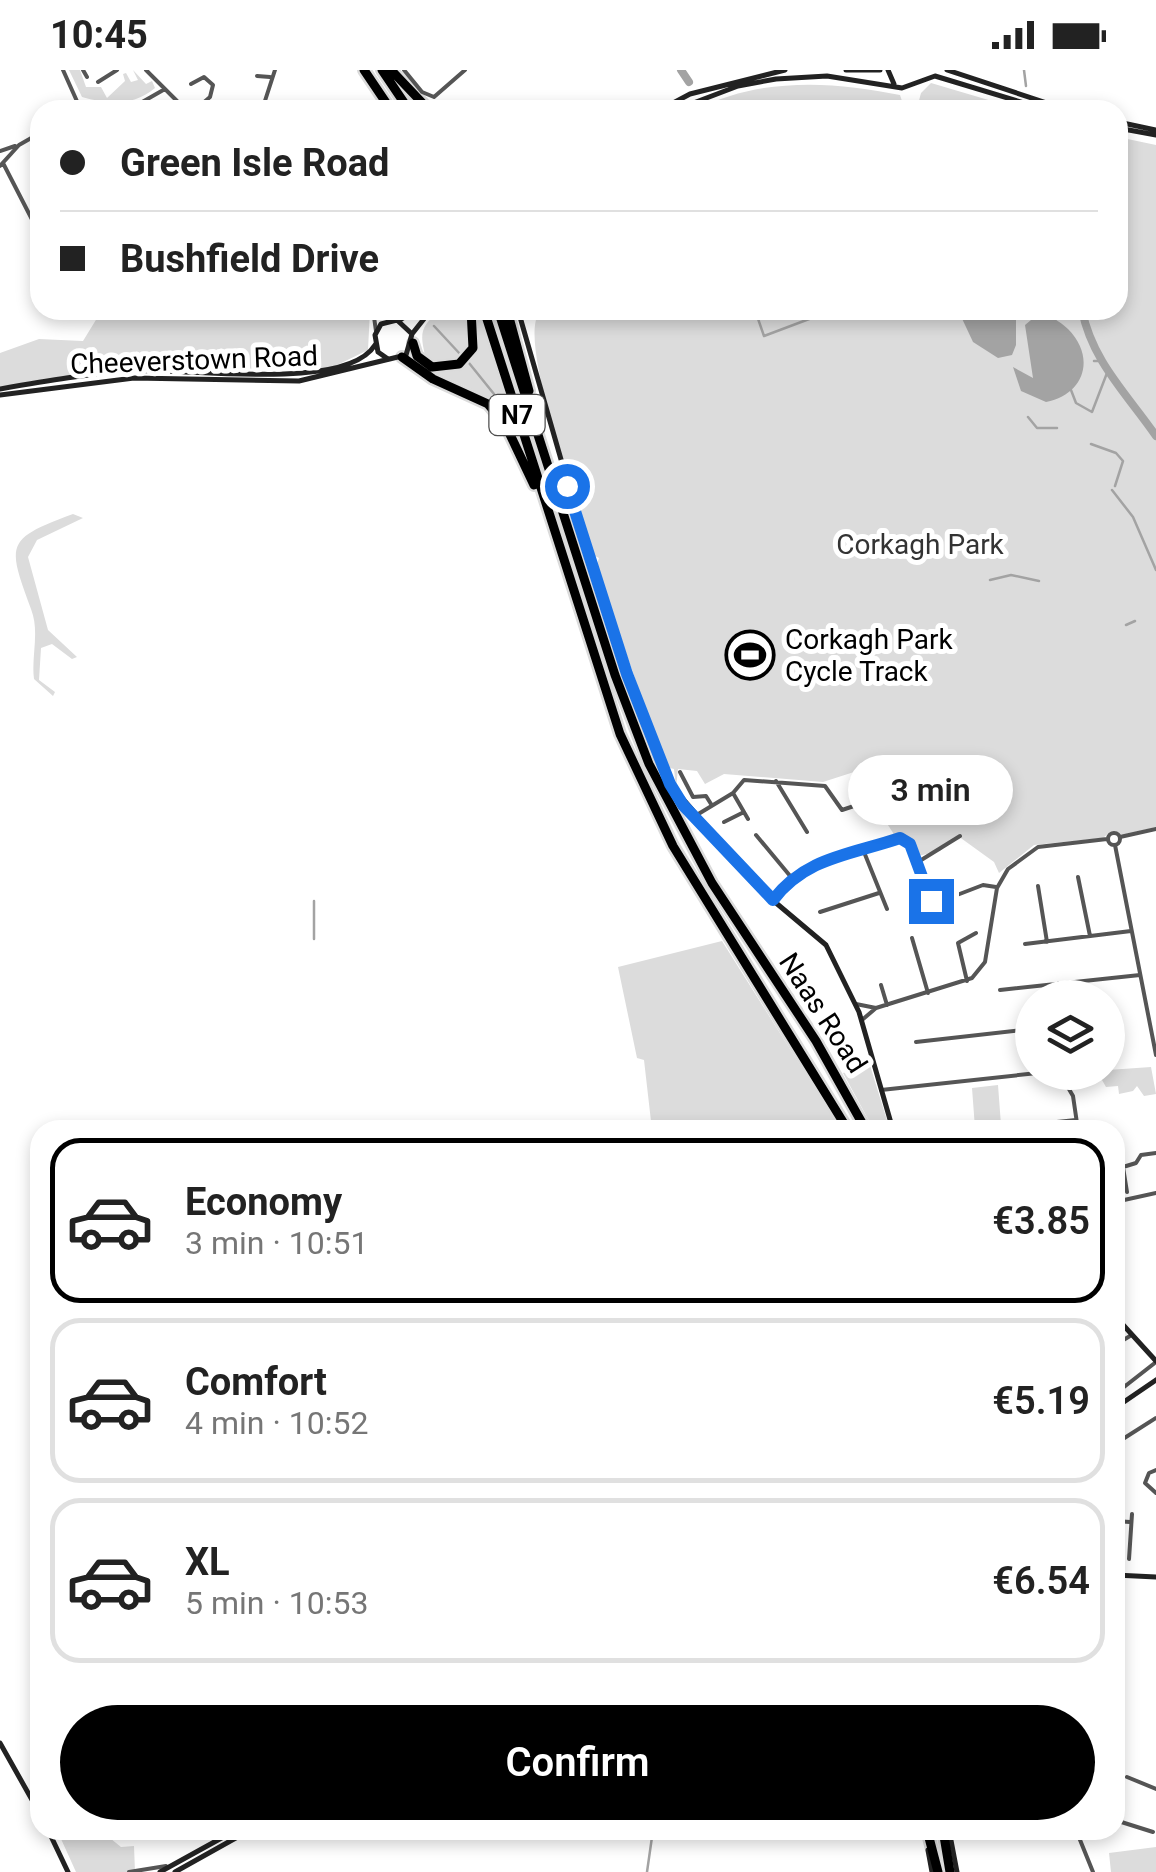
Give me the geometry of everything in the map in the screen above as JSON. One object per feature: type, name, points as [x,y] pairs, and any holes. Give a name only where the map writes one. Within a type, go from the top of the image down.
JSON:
[{"type":"highway","points":[[364,70],[384,100]]},
{"type":"highway","points":[[382,70],[402,100]]},
{"type":"highway","points":[[391,70],[420,100]]},
{"type":"highway","points":[[412,338],[418,356],[432,367],[459,364],[473,348],[472,320]]},
{"type":"highway","name":"Naas Road","points":[[487,320],[620,734],[655,810],[842,1120]]},
{"type":"highway","name":"Naas Road","points":[[501,320],[625,704],[663,793],[712,883],[832,1067],[861,1120]]},
{"type":"highway","name":"N7","points":[[510,320],[553,486]]},
{"type":"highway","name":"N7","points":[[402,357],[433,379],[478,398],[498,414],[550,520]]},
{"type":"highway","points":[[931,1840],[937,1872]]},
{"type":"highway","points":[[948,1840],[954,1872]]},
{"type":"main road","points":[[684,100],[724,83],[785,70]]},
{"type":"main road","points":[[846,70],[880,70]]},
{"type":"main road","points":[[888,70],[897,86]]},
{"type":"main road","points":[[948,70],[1038,100]]},
{"type":"main road","points":[[702,100],[738,86],[776,79],[827,76],[910,87],[924,74],[1016,100]]},
{"type":"main road","points":[[1128,127],[1156,132]]},
{"type":"main road","points":[[412,338],[393,321],[376,331],[375,345],[388,358],[402,357],[424,320]]},
{"type":"main road","points":[[521,320],[572,502],[632,689],[670,784],[773,900],[820,937],[856,1004],[890,1120]]},
{"type":"main road","name":"Cheeverstown Road","points":[[0,392],[136,371],[317,372],[360,360],[375,345]]},
{"type":"main road","name":"Cheeverstown Road","points":[[0,392],[134,378],[299,381],[388,358]]},
{"type":"main road","points":[[1125,1330],[1156,1362]]},
{"type":"main road","points":[[1125,1401],[1156,1380]]},
{"type":"main road","points":[[1125,1575],[1156,1577]]},
{"type":"main road","points":[[0,1743],[30,1796]]},
{"type":"main road","points":[[53,1840],[68,1872]]},
{"type":"main road","points":[[176,1868],[220,1840]]},
{"type":"main road","points":[[160,1872],[231,1840]]},
{"type":"street","points":[[63,70],[82,100]]},
{"type":"street","points":[[83,70],[87,78]]},
{"type":"street","points":[[146,70],[176,100]]},
{"type":"street","points":[[264,100],[275,70]]},
{"type":"street","points":[[404,70],[430,97],[465,70]]},
{"type":"street","points":[[98,82],[114,72],[117,80]]},
{"type":"street","points":[[191,84],[204,76],[213,85],[207,100]]},
{"type":"street","points":[[257,76],[270,77]]},
{"type":"street","points":[[148,100],[165,90]]},
{"type":"street","points":[[76,94],[77,100]]},
{"type":"street","points":[[30,139],[0,151],[8,180],[30,218]]},
{"type":"street","points":[[2,165],[19,145]]},
{"type":"street","points":[[375,320],[376,331]]},
{"type":"street","points":[[680,772],[680,780],[693,797],[706,796],[711,804]]},
{"type":"street","points":[[695,816],[733,792],[744,780],[826,786],[842,810],[848,812],[866,802],[852,780]]},
{"type":"street","points":[[776,781],[807,832]]},
{"type":"street","points":[[733,792],[748,819]]},
{"type":"street","points":[[724,822],[744,812]]},
{"type":"street","points":[[1115,844],[1120,838],[1156,829]]},
{"type":"street","points":[[1107,839],[1112,832],[1120,838]]},
{"type":"street","points":[[756,835],[791,877]]},
{"type":"street","points":[[918,862],[960,836]]},
{"type":"street","points":[[773,900],[791,877],[823,862],[904,838],[918,862],[931,901]]},
{"type":"street","points":[[862,1020],[876,1008],[968,981],[985,962],[998,885],[1008,868],[1038,847],[1107,839],[1115,844],[1154,1028],[1156,1055]]},
{"type":"street","points":[[864,852],[887,909]]},
{"type":"street","points":[[1078,878],[1090,936]]},
{"type":"street","points":[[944,900],[983,885],[998,885]]},
{"type":"street","points":[[1038,886],[1047,942]]},
{"type":"street","points":[[820,912],[879,893]]},
{"type":"street","points":[[1025,944],[1131,931]]},
{"type":"street","points":[[968,981],[958,943],[976,933]]},
{"type":"street","points":[[912,938],[928,994]]},
{"type":"street","points":[[1089,980],[1140,975]]},
{"type":"street","points":[[881,985],[887,1005]]},
{"type":"street","points":[[1000,990],[1015,988]]},
{"type":"street","points":[[856,1004],[876,1008]]},
{"type":"street","points":[[916,1042],[1015,1031]]},
{"type":"street","points":[[882,1090],[1015,1076]]},
{"type":"street","points":[[1069,1090],[1076,1120]]},
{"type":"street","points":[[1125,1166],[1136,1163],[1142,1155],[1156,1154]]},
{"type":"street","points":[[1125,1179],[1127,1192]]},
{"type":"street","points":[[1125,1200],[1156,1193]]},
{"type":"street","points":[[1125,1339],[1130,1336]]},
{"type":"street","points":[[1125,1386],[1156,1362]]},
{"type":"street","points":[[1125,1438],[1156,1418]]},
{"type":"street","points":[[1156,1470],[1149,1474],[1146,1483],[1156,1493]]},
{"type":"street","points":[[1129,1559],[1132,1514]]},
{"type":"street","points":[[1125,1522],[1131,1522]]},
{"type":"street","points":[[1127,1777],[1156,1789]]},
{"type":"street","points":[[1125,1823],[1154,1832]]},
{"type":"street","points":[[1080,1840],[1092,1870]]},
{"type":"street","points":[[132,1871],[176,1868]]},
{"type":"green space","points":[[69,70],[80,70],[86,87],[101,87],[107,98],[125,81],[123,74],[131,82],[138,80],[133,70],[146,84],[152,81],[155,88],[131,100],[82,97]]},
{"type":"green space","points":[[931,83],[988,100],[919,100]]},
{"type":"green space","points":[[796,85],[849,87],[900,95],[902,100],[718,100]]},
{"type":"green space","name":"Corkagh Park","points":[[1128,139],[1156,145],[1156,827],[1123,835],[1111,831],[1103,838],[1034,845],[999,873],[994,862],[958,836],[940,851],[918,856],[906,837],[895,836],[854,772],[823,782],[724,774],[705,784],[697,771],[678,769],[676,788],[674,769],[666,767],[554,433],[537,363],[537,320],[1128,320]]},
{"type":"green space","points":[[96,320],[370,320],[368,350],[331,368],[132,369],[0,387],[0,353],[39,339],[83,341]]},
{"type":"green space","points":[[469,320],[471,344],[457,358],[446,362],[426,360],[422,338],[428,322]]},
{"type":"green space","points":[[475,320],[481,320],[522,443],[505,415],[484,396],[429,370],[464,362],[475,346]]},
{"type":"green space","points":[[73,514],[83,518],[37,540],[28,557],[48,630],[77,657],[72,659],[52,644],[41,648],[39,680],[55,692],[53,696],[34,679],[34,618],[16,557],[18,546],[34,530]]},
{"type":"green space","points":[[722,941],[835,1120],[651,1120],[644,1060],[637,1058],[618,967]]},
{"type":"green space","points":[[869,1062],[887,1120],[869,1120],[843,1073]]},
{"type":"green space","points":[[1151,1067],[1156,1094],[1144,1096],[1137,1086],[1119,1094],[1118,1090],[1125,1090],[1125,1069]]},
{"type":"green space","points":[[998,1085],[1001,1120],[974,1120],[972,1088]]},
{"type":"green space","points":[[62,1840],[112,1840],[121,1847],[134,1846],[135,1872],[76,1872]]},
{"type":"green space","points":[[1156,1847],[1156,1872],[1111,1872],[1109,1853]]},
{"type":"shaded area","points":[[963,320],[1016,320],[1012,355],[998,358],[973,342]]},
{"type":"shaded area","points":[[1031,320],[1057,320],[1077,340],[1084,362],[1082,373],[1070,391],[1059,398],[1046,402],[1021,391],[1013,367],[1033,378],[1025,325]]},
{"type":"waterway","points":[[681,70],[689,82]]},
{"type":"waterway","points":[[1024,70],[1026,86]]},
{"type":"waterway","points":[[758,320],[764,336],[806,320]]},
{"type":"waterway","points":[[1085,320],[1102,361],[1156,436]]},
{"type":"waterway","points":[[434,326],[460,354]]},
{"type":"waterway","points":[[1094,361],[1100,361]]},
{"type":"waterway","points":[[469,363],[494,394]]},
{"type":"waterway","points":[[1071,390],[1076,403],[1092,412],[1107,373]]},
{"type":"waterway","points":[[1028,417],[1037,428],[1057,428]]},
{"type":"waterway","points":[[1091,444],[1116,453],[1123,461],[1115,486]]},
{"type":"waterway","points":[[1112,490],[1133,517],[1156,570]]},
{"type":"waterway","points":[[990,580],[1011,575],[1039,581]]},
{"type":"waterway","points":[[1126,625],[1135,621]]},
{"type":"waterway","points":[[314,901],[314,939]]},
{"type":"waterway","points":[[647,1872],[652,1840]]},
{"type":"place","name":"Corkagh Park Cycle Track","points":[[750,655]]},
{"type":"route","points":[[567,486],[638,704],[670,784],[683,805],[723,842],[754,883],[773,900],[791,877],[806,867],[900,838],[910,844],[931,901]]}]
